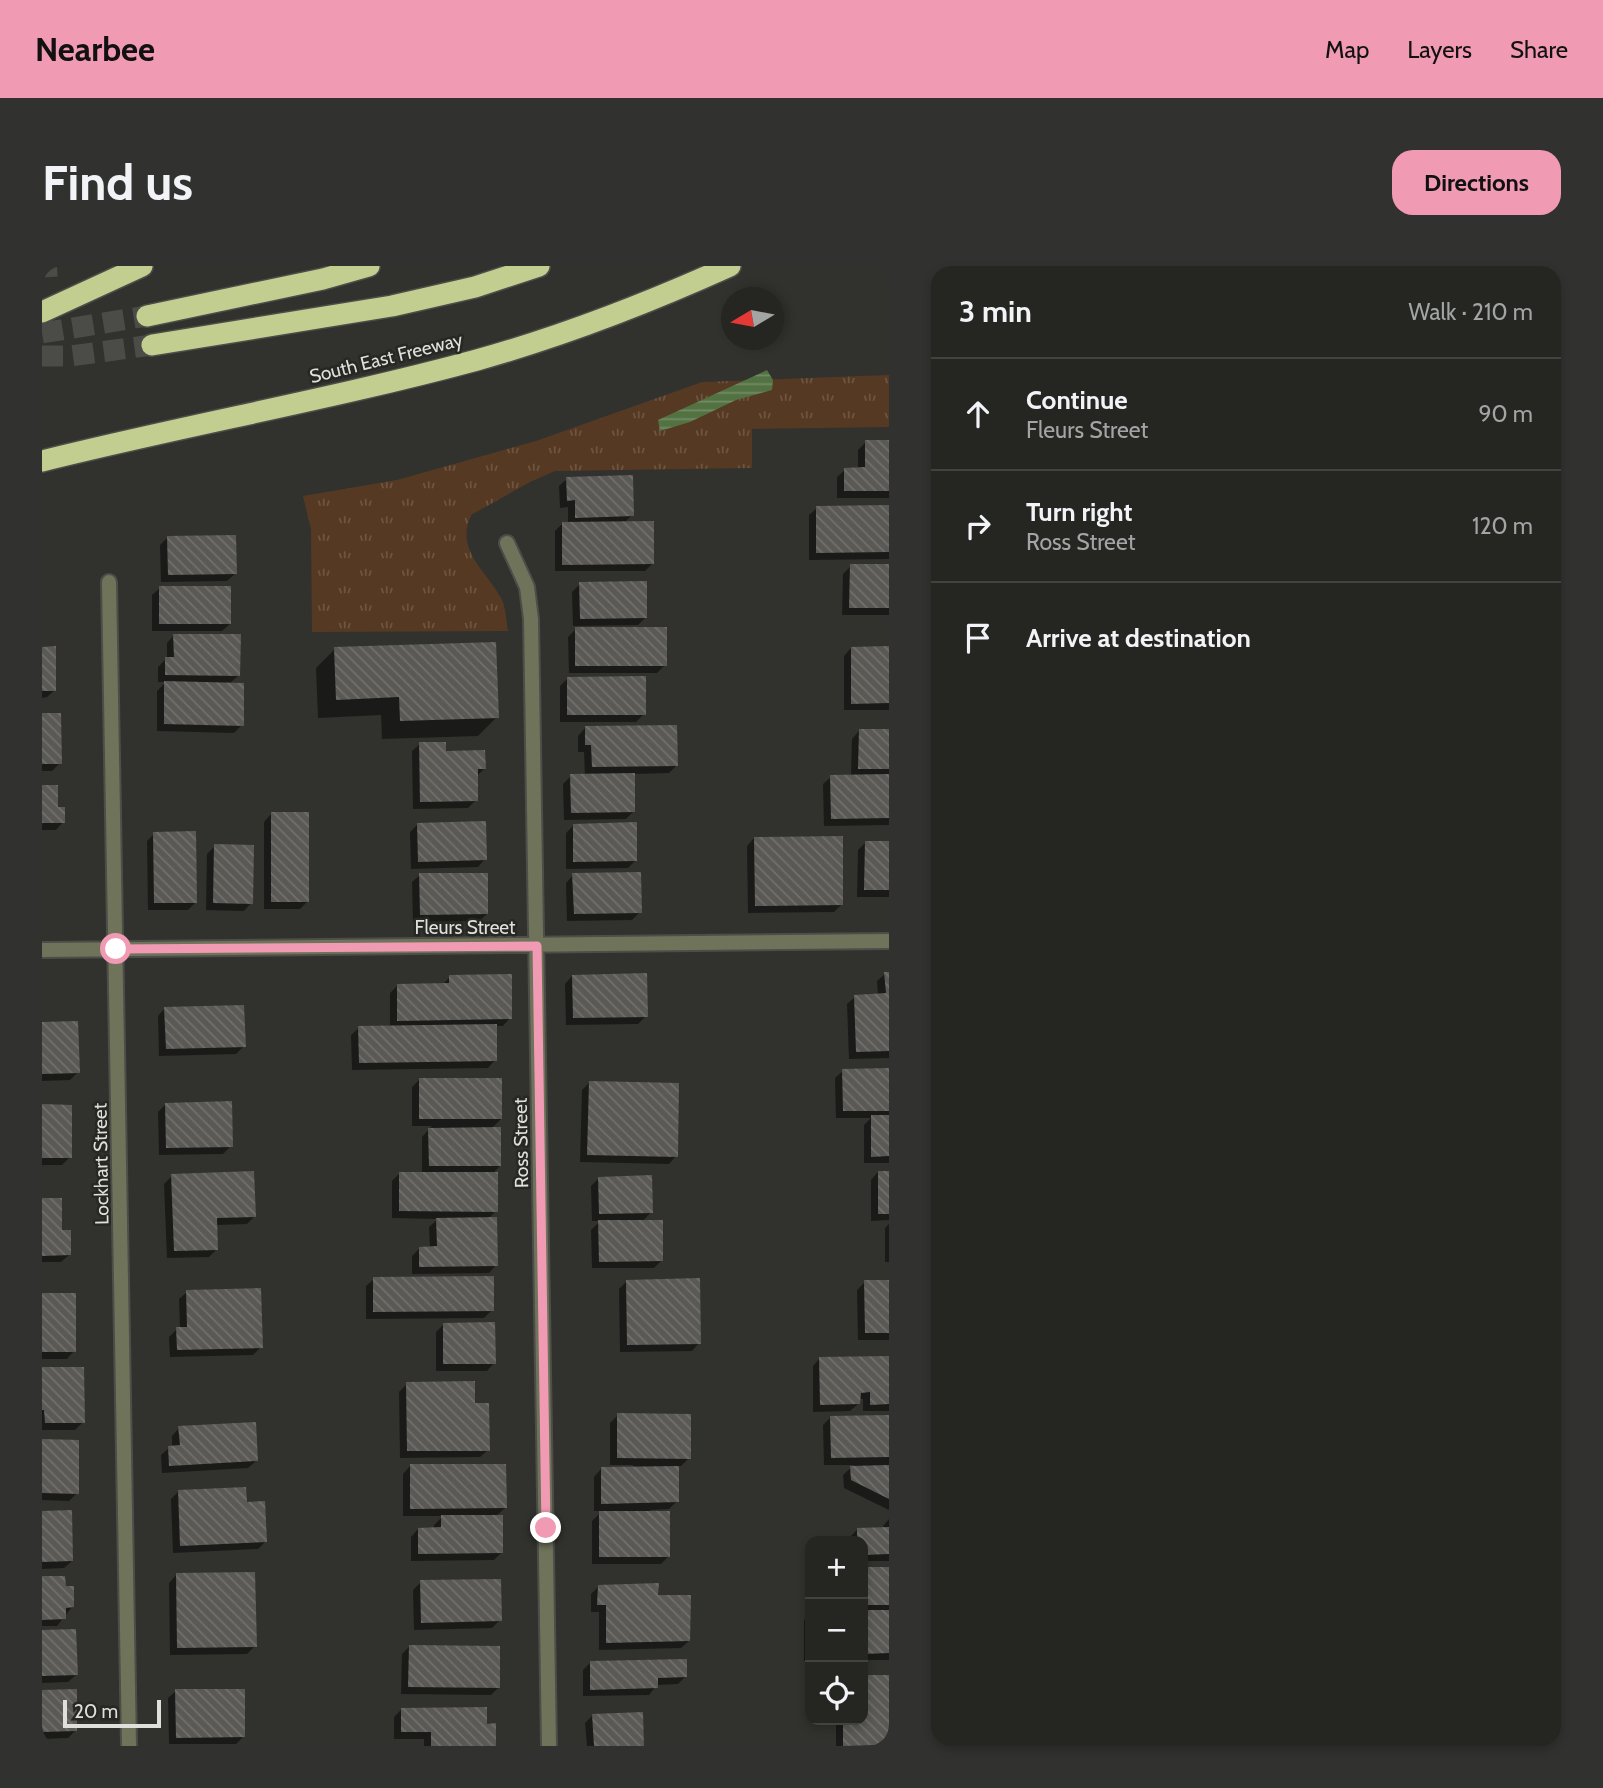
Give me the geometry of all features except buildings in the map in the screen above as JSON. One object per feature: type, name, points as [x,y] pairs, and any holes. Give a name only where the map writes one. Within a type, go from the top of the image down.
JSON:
[{"type":"highway","points":[[42,312],[142,266]]},
{"type":"highway","points":[[147,316],[323,279],[369,266]]},
{"type":"highway","points":[[152,345],[391,306],[475,287],[539,266]]},
{"type":"highway","name":"South East Freeway","points":[[42,461],[382,384],[478,359],[651,301],[730,266]]},
{"type":"street","name":"Ross Street","points":[[507,543],[527,587],[531,619],[549,1746]]},
{"type":"street","name":"Lockhart Street","points":[[109,582],[129,1746]]},
{"type":"street","name":"Fleurs Street","points":[[42,950],[889,941]]},
{"type":"green space","points":[[889,375],[889,427],[752,429],[752,468],[555,471],[471,515],[467,528],[470,550],[501,598],[508,631],[312,632],[311,529],[303,496],[397,480],[536,441],[702,382]]},
{"type":"shaded area","points":[[767,370],[773,380],[772,390],[736,400],[690,422],[660,431],[658,420]]},
{"type":"tunnel","points":[[42,267],[57,266]]},
{"type":"tunnel","points":[[42,333],[147,316]]},
{"type":"tunnel","points":[[42,356],[70,356],[152,345]]},
{"type":"route","points":[[116,949],[537,946],[546,1528]]}]
